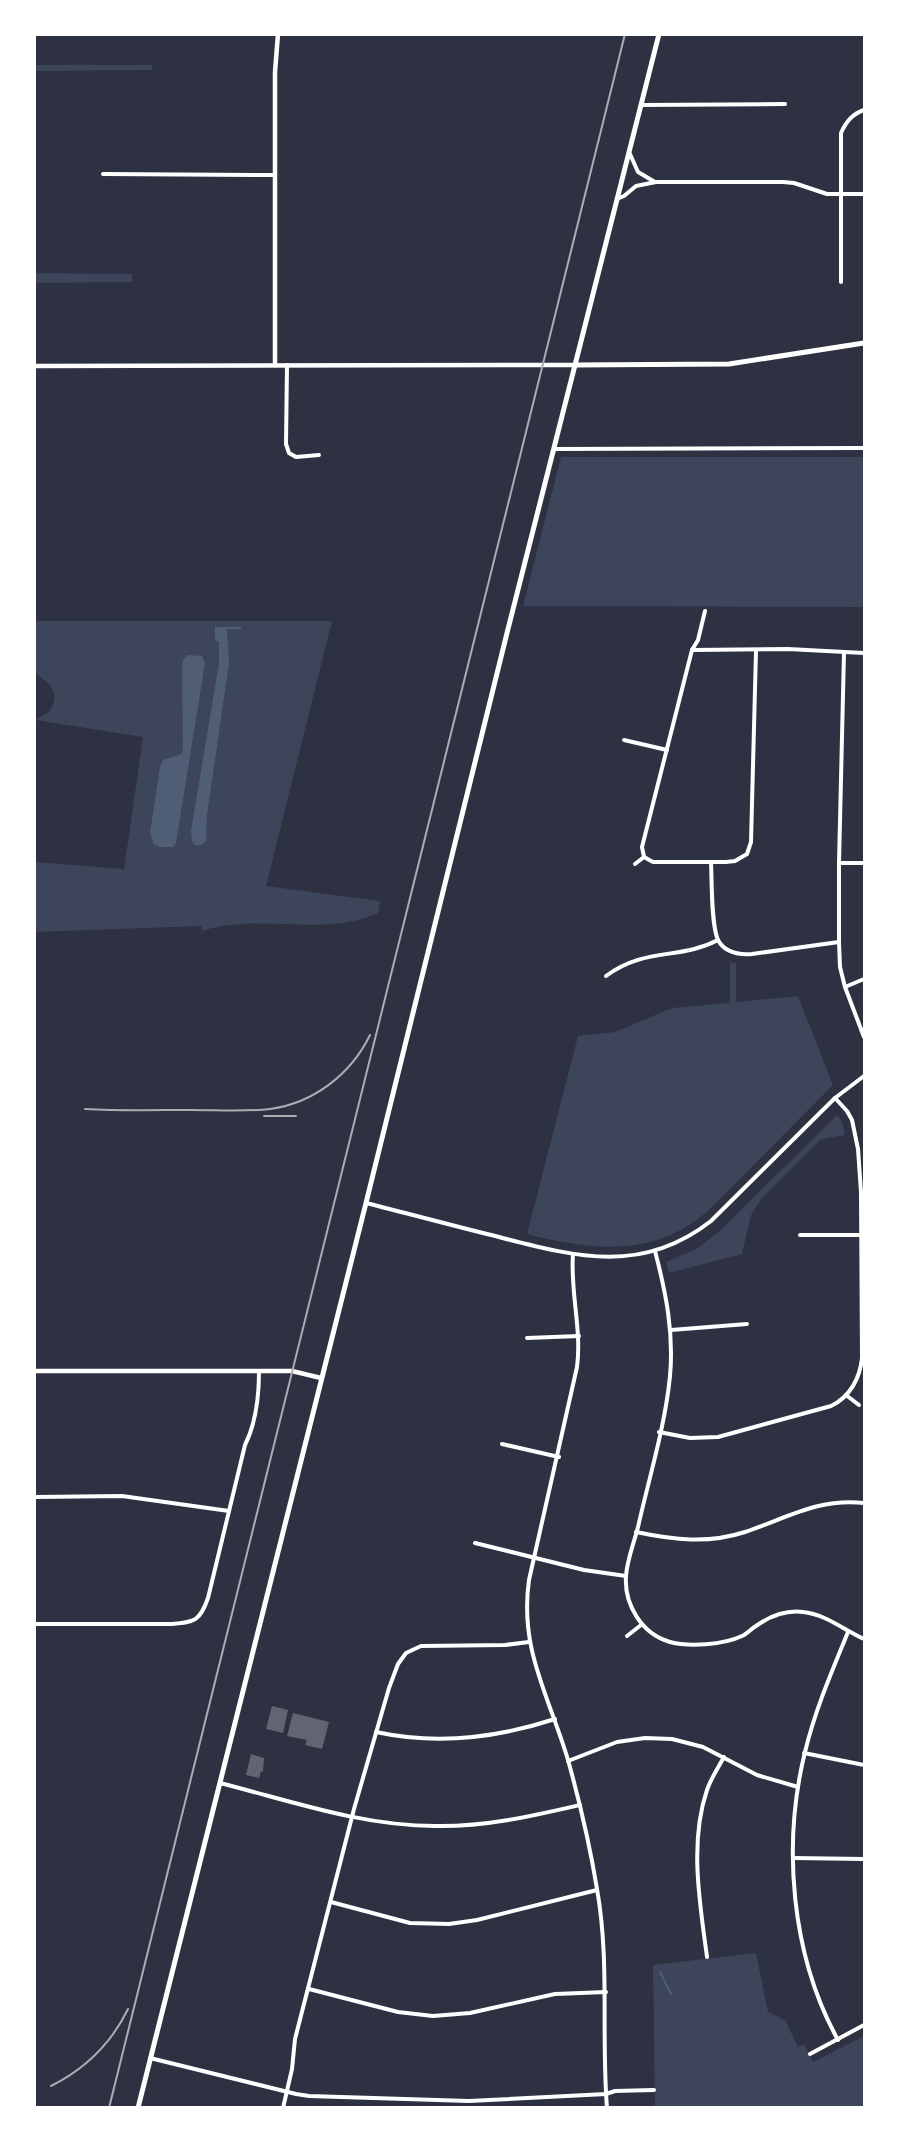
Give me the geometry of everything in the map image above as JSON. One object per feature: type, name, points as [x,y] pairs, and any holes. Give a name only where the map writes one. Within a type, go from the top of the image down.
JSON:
[{"type":"main road","points":[[138,2108],[659,34]]},
{"type":"main road","points":[[575,365],[729,364],[864,343]]},
{"type":"street","points":[[275,365],[278,34]]},
{"type":"street","points":[[640,105],[786,104]]},
{"type":"street","points":[[842,282],[841,133],[845,124],[853,116],[864,110]]},
{"type":"street","points":[[629,151],[638,172],[656,182]]},
{"type":"street","points":[[103,174],[275,175]]},
{"type":"street","points":[[617,199],[636,186],[656,182],[783,182],[794,183],[819,192],[864,194]]},
{"type":"street","points":[[287,365],[286,444],[289,453],[296,457],[319,455]]},
{"type":"street","points":[[34,366],[575,365]]},
{"type":"street","points":[[554,449],[864,448]]},
{"type":"street","points":[[644,857],[642,847],[692,650],[698,640],[705,611]]},
{"type":"street","points":[[692,650],[788,649],[864,653]]},
{"type":"street","points":[[644,857],[654,862],[711,862],[735,861],[747,854],[750,842],[756,651]]},
{"type":"street","points":[[844,653],[838,942],[840,967],[845,987],[864,1037]]},
{"type":"street","points":[[624,740],[667,750]]},
{"type":"street","points":[[635,864],[644,857]]},
{"type":"street","points":[[711,862],[714,918],[718,940],[730,952],[740,954],[838,942]]},
{"type":"street","points":[[838,863],[864,863]]},
{"type":"street","points":[[606,976],[620,966],[637,959],[686,950],[718,940]]},
{"type":"street","points":[[845,987],[864,979]]},
{"type":"street","points":[[366,1203],[541,1248],[573,1254],[613,1257],[655,1251],[681,1242],[711,1221],[835,1098],[864,1076]]},
{"type":"street","points":[[659,1432],[690,1438],[718,1437],[831,1406],[841,1401],[854,1384],[861,1367],[863,1327],[860,1182],[855,1131],[847,1111],[835,1098]]},
{"type":"street","points":[[800,1235],[861,1235]]},
{"type":"street","points":[[655,1251],[664,1287],[670,1330],[669,1379],[626,1576],[632,1606],[641,1625],[652,1634],[670,1642],[695,1645],[742,1636],[770,1618],[787,1611],[820,1615],[864,1639]]},
{"type":"street","points":[[573,1254],[572,1288],[579,1351],[574,1387],[526,1603],[529,1642],[568,1761],[580,1805],[597,1890],[605,1950],[607,2108]]},
{"type":"street","points":[[670,1330],[747,1324]]},
{"type":"street","points":[[527,1338],[579,1336]]},
{"type":"street","points":[[34,1371],[292,1371],[321,1378]]},
{"type":"street","points":[[34,1624],[172,1624],[193,1621],[200,1616],[208,1599],[228,1512],[257,1404],[259,1371]]},
{"type":"street","points":[[846,1395],[858,1405]]},
{"type":"street","points":[[502,1444],[559,1457]]},
{"type":"street","points":[[34,1497],[122,1496],[228,1512]]},
{"type":"street","points":[[636,1532],[676,1540],[711,1539],[745,1532],[816,1505],[864,1503]]},
{"type":"street","points":[[475,1544],[584,1570],[626,1576]]},
{"type":"street","points":[[627,1636],[641,1625]]},
{"type":"street","points":[[838,2040],[821,2002],[804,1944],[797,1906],[793,1858],[798,1787],[804,1753],[820,1701],[848,1632]]},
{"type":"street","points":[[283,2108],[295,2039],[352,1817],[394,1672],[406,1653],[421,1646],[505,1645],[529,1642]]},
{"type":"street","points":[[376,1732],[411,1738],[476,1737],[503,1733],[555,1719]]},
{"type":"street","points":[[568,1761],[616,1742],[645,1738],[672,1739],[688,1742],[724,1757],[757,1775],[798,1787]]},
{"type":"street","points":[[804,1753],[864,1765]]},
{"type":"street","points":[[707,1957],[699,1900],[700,1833],[706,1793],[724,1757]]},
{"type":"street","points":[[220,1783],[352,1817],[400,1824],[468,1825],[516,1820],[580,1805]]},
{"type":"street","points":[[793,1858],[864,1859]]},
{"type":"street","points":[[331,1902],[410,1923],[449,1924],[477,1920],[597,1890]]},
{"type":"street","points":[[309,1989],[398,2012],[433,2016],[470,2013],[555,1994],[606,1992]]},
{"type":"street","points":[[810,2054],[864,2025]]},
{"type":"street","points":[[150,2058],[309,2096],[469,2101],[654,2090]]},
{"type":"shaded area","points":[[35,65],[152,65],[152,70],[35,71]]},
{"type":"shaded area","points":[[35,273],[132,274],[132,282],[35,283]]},
{"type":"shaded area","points":[[561,457],[864,457],[864,607],[523,606]]},
{"type":"shaded area","points":[[35,621],[332,621],[266,886],[380,901],[378,913],[335,924],[246,924],[202,931],[201,926],[35,932],[35,862],[124,869],[143,737],[35,720],[50,711],[54,693],[49,685],[35,673]]},
{"type":"shaded area","points":[[215,627],[241,627],[241,629],[227,629],[229,663],[207,815],[206,841],[201,845],[195,845],[192,841],[191,830],[219,664],[219,642],[215,641]]},
{"type":"shaded area","points":[[187,655],[202,656],[205,663],[176,843],[173,847],[160,847],[154,844],[150,833],[160,767],[163,760],[181,754],[183,749],[182,671],[183,660]]},
{"type":"shaded area","points":[[730,962],[736,963],[736,1002],[798,996],[833,1085],[710,1209],[689,1225],[668,1236],[646,1243],[600,1246],[576,1244],[527,1234],[578,1036],[615,1032],[672,1008],[730,1003]]},
{"type":"shaded area","points":[[837,1115],[842,1122],[845,1135],[821,1139],[761,1199],[751,1215],[742,1254],[669,1273],[666,1262],[698,1248],[723,1228]]},
{"type":"shaded area","points":[[756,1953],[768,2012],[785,2020],[798,2047],[804,2044],[813,2062],[864,2036],[864,2107],[655,2107],[653,1965]]},
{"type":"building","points":[[272,1706],[288,1710],[283,1733],[266,1729]]},
{"type":"building","points":[[293,1713],[329,1722],[322,1749],[305,1745],[307,1740],[287,1736]]},
{"type":"building","points":[[251,1754],[264,1758],[263,1772],[261,1771],[259,1778],[246,1775]]},
{"type":"waterway","points":[[660,1972],[671,1994]]},
{"type":"railway","points":[[109,2108],[625,34]]},
{"type":"railway","points":[[85,1109],[240,1111],[286,1106],[316,1093],[342,1074],[353,1062],[370,1035]]},
{"type":"railway","points":[[264,1116],[296,1116]]},
{"type":"railway","points":[[51,2086],[75,2072],[96,2054],[114,2033],[128,2009]]}]
